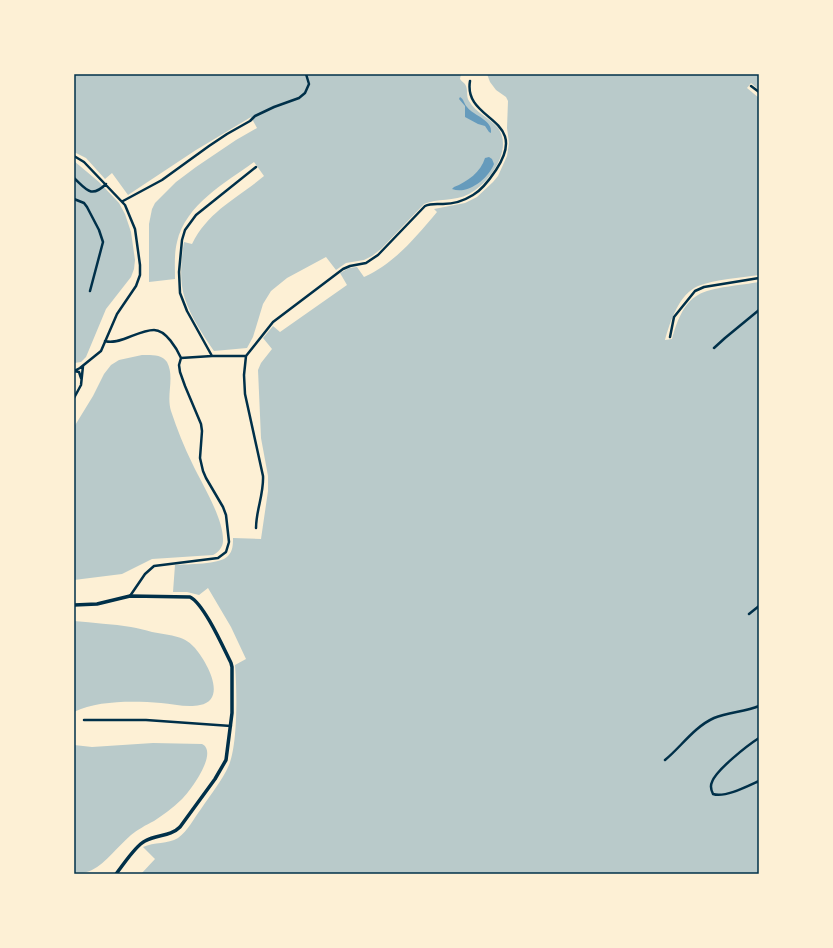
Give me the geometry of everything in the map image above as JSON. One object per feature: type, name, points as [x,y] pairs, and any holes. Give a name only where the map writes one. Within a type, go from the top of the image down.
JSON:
[{"type":"street","points":[[123,201],[150,187],[227,134],[266,110],[302,96],[309,84],[306,74]]},
{"type":"street","points":[[256,528],[257,510],[263,486],[263,476],[245,394],[244,375],[246,356],[263,333],[276,320],[343,269],[366,262],[378,255],[425,206],[429,204],[449,203],[471,196],[479,191],[490,179],[504,156],[504,135],[499,125],[478,108],[472,101],[469,93],[470,82]]},
{"type":"street","points":[[751,86],[759,92]]},
{"type":"street","points":[[74,156],[84,162],[123,201],[135,229],[140,259],[140,275],[133,291],[117,314],[101,351],[74,371]]},
{"type":"street","points":[[212,356],[187,310],[180,293],[178,272],[182,240],[185,230],[196,215],[256,167]]},
{"type":"street","points":[[74,178],[91,192],[98,191],[106,184]]},
{"type":"street","points":[[74,198],[84,203],[87,207],[103,240],[90,291]]},
{"type":"street","points":[[670,337],[674,317],[695,291],[704,287],[759,278]]},
{"type":"street","points":[[714,348],[759,310]]},
{"type":"street","points":[[105,341],[113,342],[155,330],[165,335],[173,345],[181,358],[179,365],[180,372],[202,428],[200,454],[203,471],[225,511],[229,529],[229,542],[226,552],[218,558],[154,566],[145,574],[130,596]]},
{"type":"street","points":[[181,358],[246,356]]},
{"type":"street","points":[[74,398],[81,384],[83,365]]},
{"type":"street","points":[[74,371],[80,373],[81,384]]},
{"type":"street","points":[[74,605],[97,604],[130,596],[189,597],[194,599],[200,605],[232,665],[233,696],[231,726],[228,752],[224,763],[215,779],[183,824],[172,833],[147,840],[142,843],[116,874]]},
{"type":"street","points":[[749,614],[759,606]]},
{"type":"street","points":[[665,760],[688,737],[713,718],[759,706]]},
{"type":"street","points":[[84,720],[146,720],[231,726]]},
{"type":"street","points":[[759,738],[740,752],[713,779],[711,788],[713,794],[718,795],[746,787],[759,781]]},
{"type":"shaded area","points":[[74,74],[461,74],[460,79],[466,86],[469,101],[475,109],[498,128],[502,137],[503,146],[497,166],[491,175],[484,183],[469,194],[457,198],[424,204],[381,249],[364,260],[346,263],[336,270],[326,257],[287,278],[271,291],[263,304],[253,337],[247,348],[214,351],[194,319],[183,292],[181,270],[184,242],[192,244],[199,232],[215,214],[264,176],[254,162],[208,196],[189,216],[177,242],[175,256],[175,279],[149,282],[149,224],[152,209],[155,203],[176,182],[236,140],[257,128],[251,117],[196,150],[128,195],[112,173],[105,179],[86,158],[74,152]]},
{"type":"shaded area","points":[[487,74],[759,74],[759,90],[751,83],[747,88],[759,98],[759,275],[712,282],[698,286],[691,290],[676,309],[665,340],[672,339],[684,308],[698,295],[719,288],[759,282],[759,874],[141,874],[155,859],[143,847],[174,840],[185,832],[223,777],[232,755],[236,716],[235,665],[246,659],[231,627],[208,588],[199,595],[187,592],[173,592],[175,565],[211,563],[224,559],[231,552],[233,538],[261,539],[268,491],[268,476],[261,438],[258,370],[261,363],[272,349],[263,338],[273,326],[280,332],[347,285],[340,273],[349,268],[357,267],[364,277],[385,265],[404,249],[421,231],[437,212],[434,209],[465,203],[477,197],[493,182],[498,176],[507,156],[509,143],[507,128],[508,101],[506,97],[496,90],[490,82]]},
{"type":"shaded area","points":[[74,161],[99,182],[119,203],[125,214],[131,232],[135,260],[131,277],[106,309],[86,357],[81,362],[74,363]]},
{"type":"shaded area","points":[[142,355],[159,356],[167,362],[170,374],[169,399],[171,411],[187,452],[216,512],[222,532],[222,545],[221,548],[213,555],[152,559],[122,574],[74,580],[74,427],[93,396],[104,374],[111,365],[119,360]]},
{"type":"shaded area","points":[[74,621],[134,627],[175,636],[185,640],[194,647],[204,660],[212,678],[214,687],[213,695],[209,701],[195,706],[151,702],[117,702],[94,705],[74,712]]},
{"type":"shaded area","points":[[153,743],[202,744],[206,748],[207,755],[205,763],[196,781],[185,796],[175,806],[131,835],[97,867],[81,873],[74,872],[74,745],[92,747]]},
{"type":"water","points":[[460,97],[470,110],[486,121],[491,129],[491,133],[485,126],[465,117],[465,106],[459,99]]},
{"type":"water","points":[[489,157],[492,159],[494,164],[482,180],[471,188],[464,190],[452,189],[473,176],[480,168],[485,158]]}]
